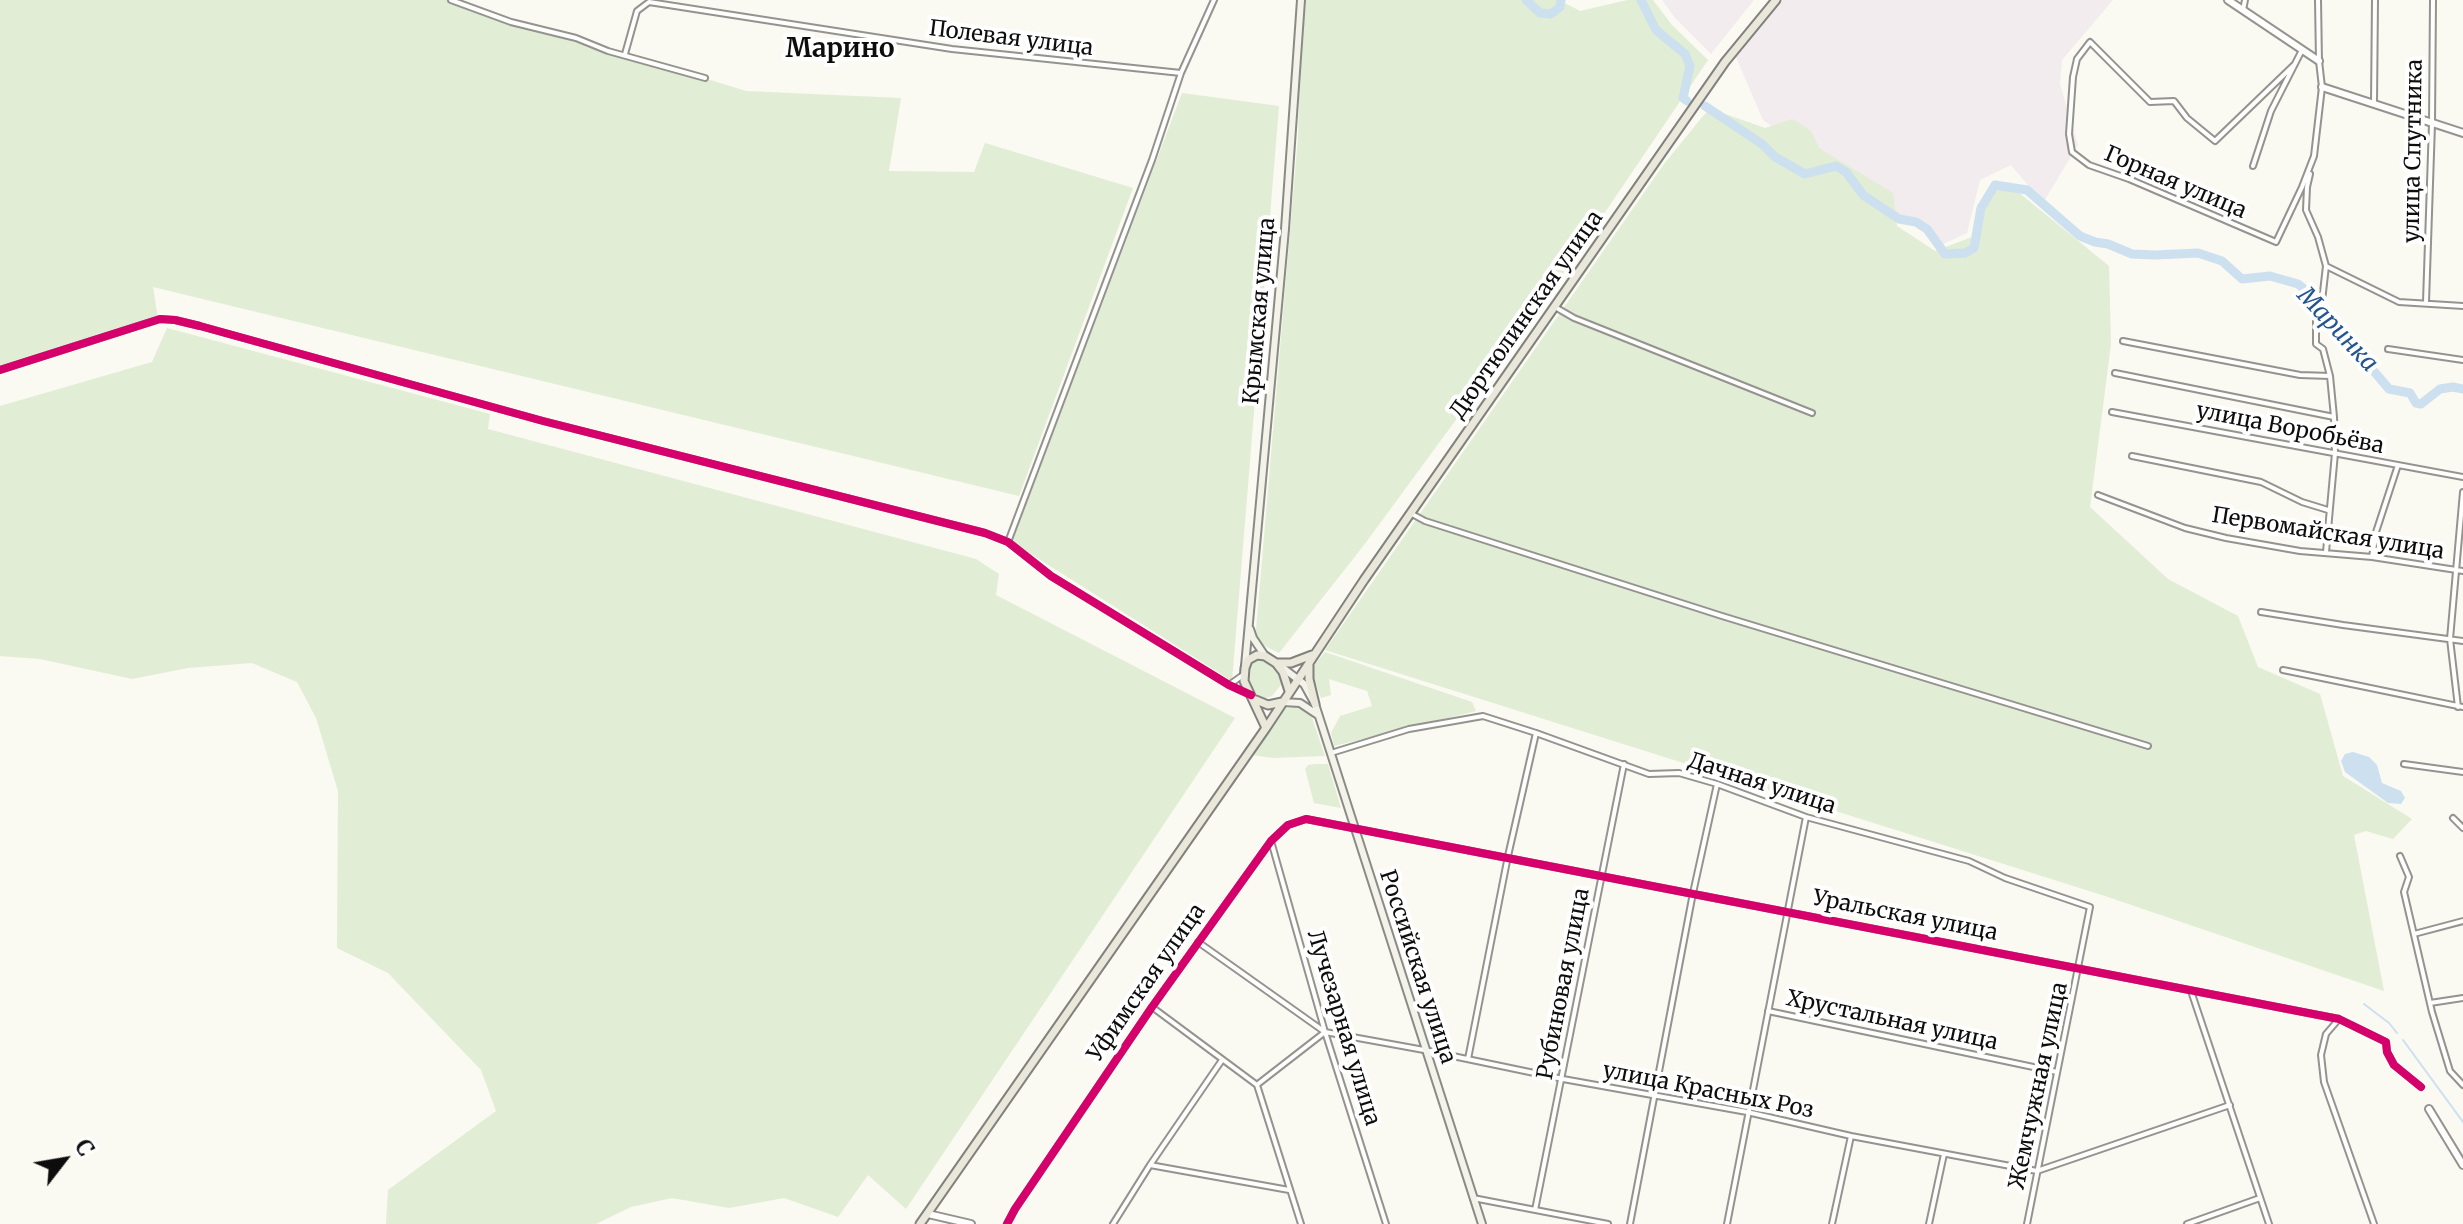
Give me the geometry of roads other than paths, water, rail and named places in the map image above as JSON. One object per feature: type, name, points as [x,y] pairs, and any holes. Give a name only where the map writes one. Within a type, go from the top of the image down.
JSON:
[{"type":"main road","name":"Крымская улица","points":[[1244,671],[1288,202],[1301,0]]},
{"type":"main road","name":"Дюртюлинская улица","points":[[1289,691],[1725,62],[1776,0]]},
{"type":"main road","points":[[1249,625],[1253,638],[1265,656],[1298,678]]},
{"type":"main road","points":[[1276,663],[1291,663],[1314,655]]},
{"type":"main road","points":[[1314,655],[1308,665],[1315,704]]},
{"type":"main road","points":[[1265,656],[1252,656],[1244,671],[1244,681],[1266,728]]},
{"type":"main road","points":[[920,1224],[1266,728],[1289,691],[1283,672],[1276,663]]},
{"type":"main road","name":"Российская улица","points":[[1298,678],[1315,704],[1482,1224]]},
{"type":"main road","points":[[1252,697],[1268,705],[1300,703],[1318,715]]},
{"type":"street","points":[[451,0],[511,22],[576,38],[608,51],[705,78]]},
{"type":"street","points":[[1008,542],[1181,73],[1214,0]]},
{"type":"street","points":[[2228,0],[2319,61]]},
{"type":"street","points":[[2243,10],[2245,0]]},
{"type":"street","points":[[2318,0],[2322,87],[2306,210],[2326,266],[2322,301]]},
{"type":"street","points":[[2374,105],[2375,0]]},
{"type":"street","name":"улица Спутника","points":[[2426,302],[2433,0]]},
{"type":"street","points":[[625,54],[637,11],[649,2]]},
{"type":"street","name":"Полевая улица","points":[[649,2],[952,49],[1181,73]]},
{"type":"street","name":"Горная улица","points":[[2294,65],[2215,141],[2187,118],[2174,101],[2150,102],[2090,42],[2077,59],[2073,77],[2069,134],[2072,152],[2089,165],[2276,242],[2314,156]]},
{"type":"street","points":[[2253,166],[2271,111],[2302,50]]},
{"type":"street","points":[[2322,87],[2463,133]]},
{"type":"street","points":[[2326,266],[2399,302],[2463,306]]},
{"type":"street","points":[[1555,307],[1574,318],[1812,413]]},
{"type":"street","points":[[2316,309],[2316,344],[2323,349],[2330,376],[2334,417],[2335,453],[2326,552]]},
{"type":"street","points":[[0,370],[160,319],[175,320],[543,421],[985,533],[1008,542],[1051,576],[1252,697]]},
{"type":"street","points":[[2123,341],[2300,375],[2330,376]]},
{"type":"street","points":[[2388,349],[2463,360]]},
{"type":"street","points":[[2115,373],[2334,417]]},
{"type":"street","name":"улица Воробьёва","points":[[2112,412],[2463,477]]},
{"type":"street","points":[[2132,456],[2261,482],[2302,502],[2328,510]]},
{"type":"street","points":[[2372,557],[2376,532],[2398,465]]},
{"type":"street","points":[[2283,670],[2461,707],[2450,639],[2463,492]]},
{"type":"street","name":"Первомайская улица","points":[[2098,495],[2185,528],[2300,551],[2372,557],[2463,571]]},
{"type":"street","points":[[1412,514],[1425,521],[1726,618],[2148,746]]},
{"type":"street","points":[[2261,612],[2463,641]]},
{"type":"street","points":[[1229,685],[1244,671]]},
{"type":"street","name":"Дачная улица","points":[[1331,753],[1409,729],[1483,716],[1649,774],[1679,773],[1806,817],[1969,861],[2005,878],[2090,907]]},
{"type":"street","points":[[1467,1060],[1536,733]]},
{"type":"street","name":"Рубиновая улица","points":[[1535,1210],[1624,764]]},
{"type":"street","points":[[2404,764],[2463,772]]},
{"type":"street","points":[[1630,1224],[1693,893],[1717,784]]},
{"type":"street","points":[[1727,1224],[1806,817]]},
{"type":"street","points":[[2453,818],[2463,828]]},
{"type":"street","name":"Уфимская улица","points":[[1007,1224],[1197,941],[1271,841],[1288,825],[1306,819],[1353,827]]},
{"type":"street","name":"Уральская улица","points":[[1353,827],[2339,1019],[2386,1042],[2394,1065],[2421,1087]]},
{"type":"street","name":"Лучезарная улица","points":[[1271,841],[1325,1032],[1386,1224]]},
{"type":"street","points":[[2400,856],[2409,877],[2404,892],[2430,1003],[2450,1071],[2461,1083]]},
{"type":"street","name":"Жемчужная улица","points":[[2027,1224],[2090,907]]},
{"type":"street","points":[[2414,934],[2463,921]]},
{"type":"street","name":"улица Красных Роз","points":[[1197,941],[1325,1032],[2037,1171],[2230,1105]]},
{"type":"street","points":[[2191,991],[2269,1224]]},
{"type":"street","points":[[2430,1003],[2463,998]]},
{"type":"street","points":[[1152,1007],[1257,1085],[1301,1224]]},
{"type":"street","name":"Хрустальная улица","points":[[1768,1011],[2057,1072]]},
{"type":"street","points":[[2339,1019],[2326,1034],[2321,1055],[2324,1082],[2374,1224]]},
{"type":"street","points":[[1257,1085],[1325,1032]]},
{"type":"street","points":[[1113,1224],[1222,1060]]},
{"type":"street","points":[[2429,1109],[2463,1165]]},
{"type":"street","points":[[1832,1224],[1851,1136]]},
{"type":"street","points":[[1929,1224],[1944,1154]]},
{"type":"street","points":[[1150,1165],[1289,1190]]},
{"type":"street","points":[[1473,1198],[1608,1224]]},
{"type":"street","points":[[2187,1224],[2260,1198]]},
{"type":"street","points":[[928,1214],[971,1224]]},
{"type":"water","points":[[2353,752],[2369,757],[2377,765],[2382,783],[2401,791],[2405,798],[2401,804],[2388,803],[2345,772],[2341,761],[2345,754]]},
{"type":"waterway","name":"Маринка","points":[[1526,0],[1540,13],[1551,14],[1560,7],[1561,0]]},
{"type":"waterway","name":"Маринка","points":[[1641,0],[1656,30],[1685,54],[1690,66],[1683,98],[1687,101]]},
{"type":"waterway","name":"Маринка","points":[[1705,106],[1762,144],[1775,157],[1805,174],[1836,166],[1846,172],[1863,195],[1899,219],[1916,222],[1927,229],[1945,254],[1965,253],[1974,248],[1981,208],[1995,185],[2027,190],[2080,236],[2095,242],[2132,254],[2198,253],[2222,261],[2242,279],[2270,276],[2298,284],[2312,295],[2331,324],[2354,342],[2389,389],[2410,393],[2416,403],[2421,404],[2440,389],[2463,389]]},
{"type":"waterway","points":[[2364,1004],[2397,1033]]},
{"type":"waterway","points":[[2403,1040],[2463,1122]]},
{"type":"district","name":"Марино","points":[[840,50]]}]
